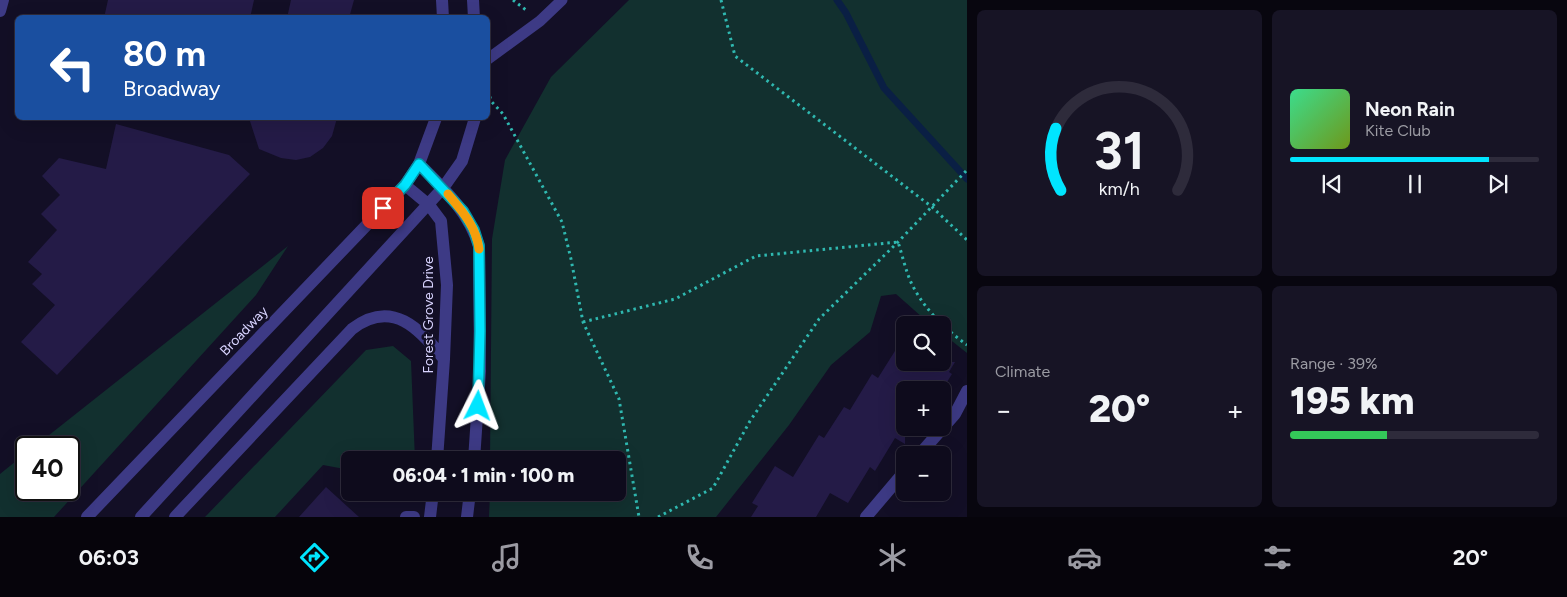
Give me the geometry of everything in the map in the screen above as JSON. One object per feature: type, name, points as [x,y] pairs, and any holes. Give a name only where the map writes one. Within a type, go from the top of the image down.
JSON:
[{"type":"street","points":[[0,11],[3,0]]},
{"type":"street","points":[[442,0],[443,15]]},
{"type":"street","points":[[472,0],[474,15]]},
{"type":"street","name":"Broadway","points":[[87,517],[405,185],[419,164],[435,120]]},
{"type":"street","points":[[142,517],[429,205],[462,161],[473,120]]},
{"type":"street","points":[[419,164],[463,211],[474,230],[479,246],[480,371],[475,451]]},
{"type":"street","name":"Forest Grove Drive","points":[[405,185],[429,205],[441,220],[446,285],[444,360],[438,451]]},
{"type":"street","points":[[175,517],[352,329],[364,319],[378,316],[402,319],[427,338],[444,360]]},
{"type":"street","points":[[927,446],[954,414],[967,391]]},
{"type":"street","points":[[866,517],[896,482]]},
{"type":"street","points":[[430,517],[432,501]]},
{"type":"street","points":[[467,517],[469,501]]},
{"type":"street","points":[[406,517],[414,517]]},
{"type":"lane","points":[[490,58],[540,22],[562,0]]},
{"type":"path","points":[[721,0],[735,56],[932,207],[967,240]]},
{"type":"path","points":[[490,97],[503,114],[562,222],[583,322],[619,399],[639,517]]},
{"type":"path","points":[[658,517],[713,488],[750,422],[819,319],[898,242],[967,170]]},
{"type":"path","points":[[583,322],[675,299],[756,256],[898,242]]},
{"type":"path","points":[[898,242],[910,281],[926,306],[952,335],[967,345]]},
{"type":"green space","points":[[629,0],[967,0],[967,353],[951,340],[951,316],[921,316],[896,294],[881,296],[870,332],[831,365],[789,425],[716,517],[489,517],[490,501],[626,501],[626,451],[490,451],[492,239],[505,160],[551,77]]},
{"type":"green space","points":[[288,246],[256,295],[80,488],[80,436],[48,436]]},
{"type":"green space","points":[[393,346],[411,361],[415,451],[341,451],[341,468],[323,465],[275,517],[205,517],[366,350]]},
{"type":"green space","points":[[15,462],[15,501],[69,501],[54,517],[0,517],[0,474]]},
{"type":"building","points":[[108,0],[254,0],[251,15],[105,15]]},
{"type":"building","points":[[291,0],[354,0],[350,15],[288,15]]},
{"type":"building","points":[[250,120],[336,120],[332,136],[323,148],[310,157],[296,160],[281,158],[259,149]]},
{"type":"building","points":[[116,124],[229,155],[250,174],[57,375],[21,342],[55,305],[32,284],[42,274],[28,262],[57,230],[41,214],[60,195],[42,176],[59,158],[106,169]]},
{"type":"building","points":[[896,349],[896,371],[950,371],[952,374],[948,381],[896,381],[896,436],[905,436],[905,444],[895,438],[875,471],[870,467],[848,503],[830,493],[816,517],[751,517],[758,506],[752,503],[775,466],[793,477],[819,435],[824,438],[844,407],[850,410],[872,374],[878,378]]},
{"type":"building","points":[[326,487],[359,517],[299,517]]},
{"type":"waterway","points":[[837,0],[846,13],[884,88],[967,179]]},
{"type":"slow traffic","points":[[448,194],[463,211],[474,230],[479,249]]},
{"type":"route","points":[[383,208],[405,185],[419,164],[463,211],[474,230],[479,246],[480,272],[478,406]]}]
